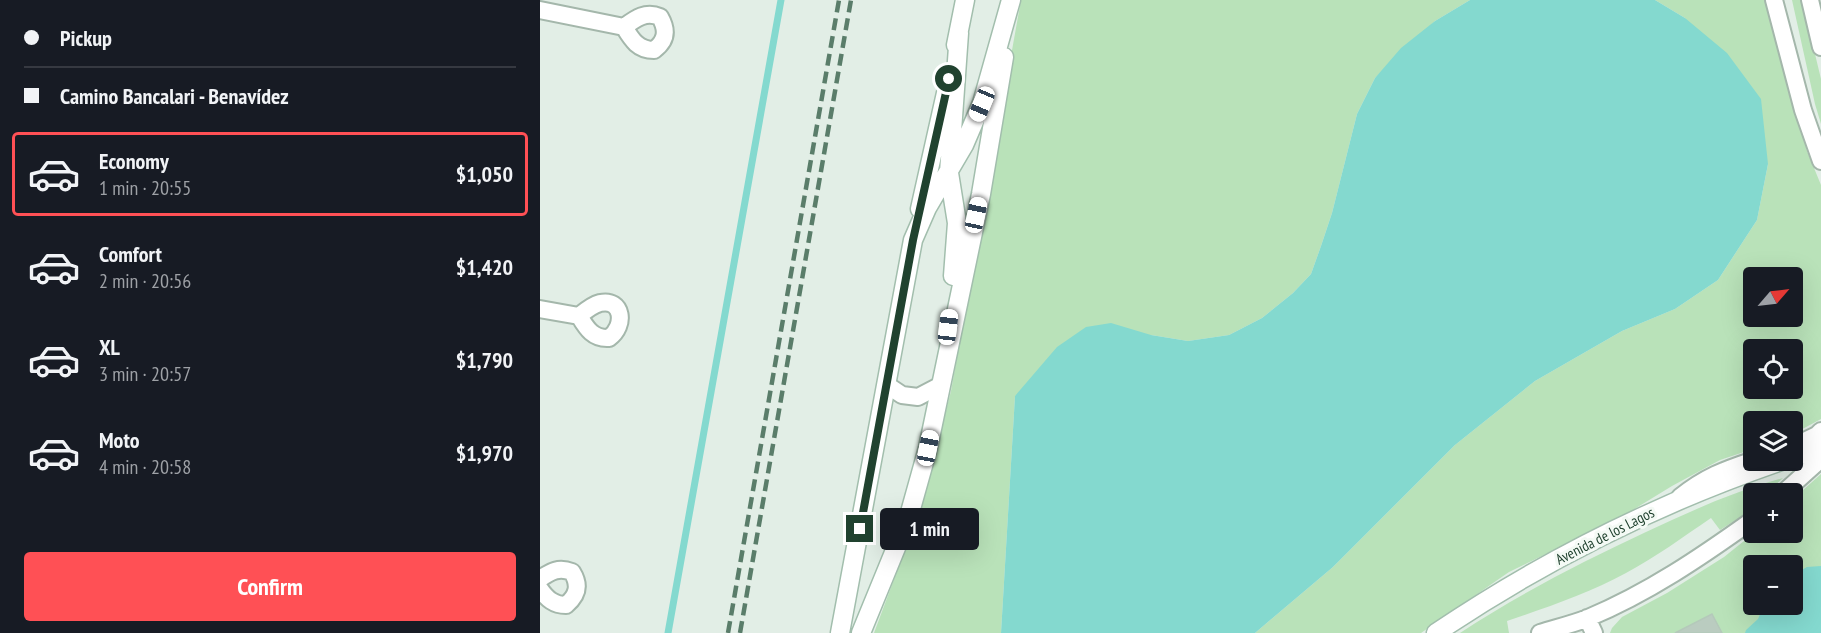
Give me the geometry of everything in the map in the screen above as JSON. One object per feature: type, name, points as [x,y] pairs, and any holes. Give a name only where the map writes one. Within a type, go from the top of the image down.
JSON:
[{"type":"main road","points":[[840,633],[913,240],[959,33],[964,0]]},
{"type":"main road","points":[[913,240],[936,192],[964,145],[982,104],[1011,0]]},
{"type":"main road","points":[[861,633],[909,516],[928,448],[981,194],[999,93],[1011,0]]},
{"type":"main road","points":[[941,385],[957,232],[956,208],[949,173],[959,33]]},
{"type":"main road","points":[[1803,455],[1821,449]]},
{"type":"main road","name":"Avenida de los Lagos","points":[[1436,633],[1527,576],[1612,531],[1672,503],[1752,471]]},
{"type":"street","points":[[1774,0],[1803,110],[1821,161]]},
{"type":"street","points":[[1810,0],[1821,47]]},
{"type":"street","points":[[540,10],[624,27]]},
{"type":"street","points":[[540,309],[579,316]]},
{"type":"street","points":[[886,386],[902,395],[918,397],[941,385]]},
{"type":"street","points":[[1803,442],[1821,431]]},
{"type":"street","points":[[1794,483],[1821,459]]},
{"type":"street","points":[[1672,503],[1698,483],[1718,472],[1743,464]]},
{"type":"street","points":[[1540,633],[1591,626],[1612,607],[1695,562],[1743,527]]},
{"type":"street","points":[[540,579],[557,569],[565,569],[572,572],[578,584],[576,596],[566,605],[551,602],[540,589]]},
{"type":"green space","points":[[1021,0],[1470,0],[1435,21],[1375,78],[1357,114],[1332,213],[1311,274],[1293,293],[1262,318],[1229,335],[1188,341],[1151,335],[1015,396],[1001,633],[874,633],[924,499],[951,391]]},
{"type":"green space","points":[[1655,0],[1770,0],[1807,151],[1821,185],[1821,419],[1803,429],[1803,411],[1743,411],[1743,452],[1720,460],[1623,516],[1509,572],[1421,633],[1255,633],[1333,567],[1455,445],[1535,381],[1622,331],[1675,309],[1718,280],[1757,220],[1768,164],[1685,18]]},
{"type":"green space","points":[[1792,0],[1802,0],[1821,79],[1821,124],[1815,104]]},
{"type":"green space","points":[[1821,474],[1821,633],[1610,633],[1622,617],[1667,593],[1724,557],[1743,542],[1803,543],[1803,490]]},
{"type":"green space","points":[[1783,478],[1778,483],[1767,483]]},
{"type":"green space","points":[[1743,491],[1743,515],[1720,530],[1711,518],[1626,573],[1598,587],[1507,621],[1509,633],[1460,633],[1575,567],[1713,502]]},
{"type":"water","points":[[1470,0],[1655,0],[1685,18],[1727,53],[1761,99],[1768,164],[1757,220],[1718,280],[1675,309],[1622,331],[1535,381],[1455,445],[1333,567],[1255,633],[1001,633],[1015,396],[1057,347],[1086,327],[1111,323],[1151,335],[1188,341],[1229,335],[1262,318],[1293,293],[1311,274],[1332,213],[1357,114],[1375,78],[1401,48],[1435,21]]},
{"type":"water","points":[[1821,566],[1821,633],[1745,633],[1760,615],[1803,615],[1803,569]]},
{"type":"building","points":[[1712,614],[1722,633],[1675,633]]},
{"type":"waterway","points":[[668,633],[781,0]]},
{"type":"railway","points":[[728,633],[839,0]]},
{"type":"railway","points":[[740,633],[851,0]]},
{"type":"route","points":[[860,529],[913,240],[949,79]]}]
